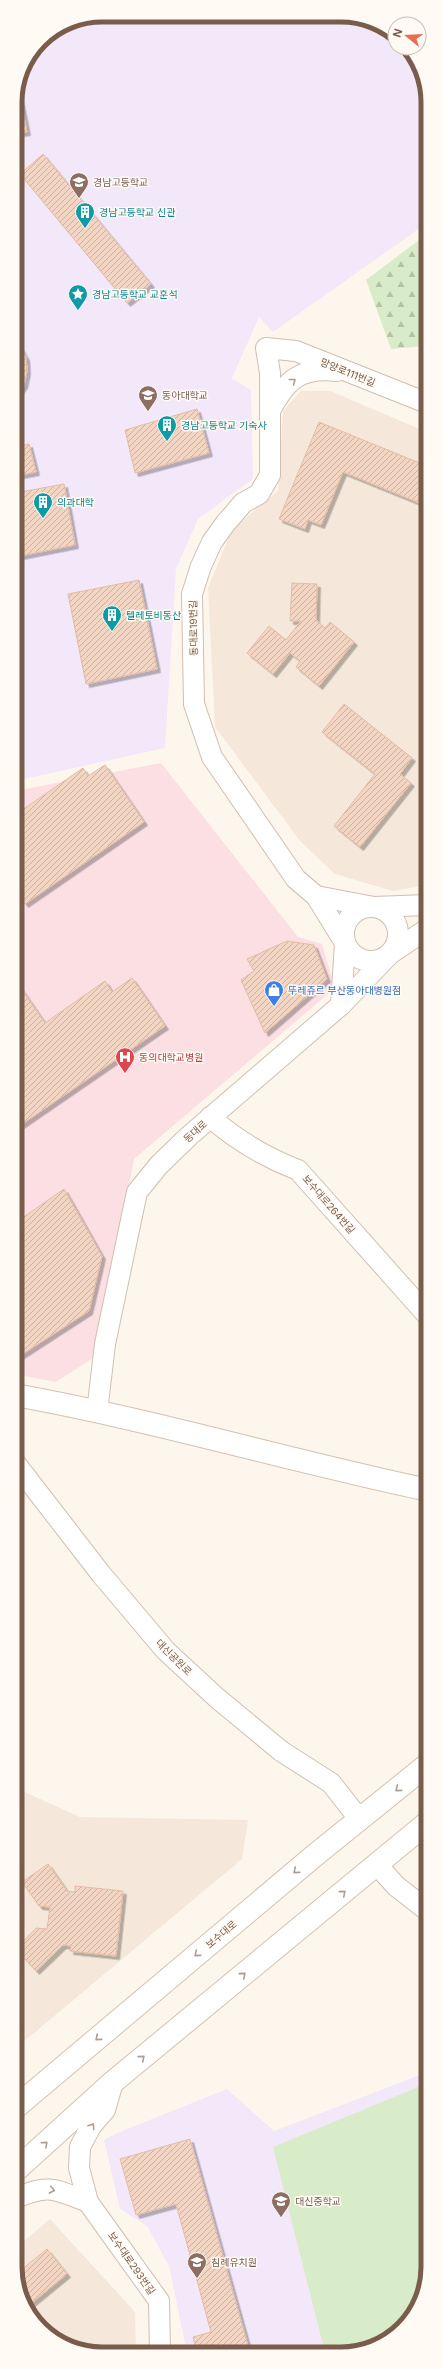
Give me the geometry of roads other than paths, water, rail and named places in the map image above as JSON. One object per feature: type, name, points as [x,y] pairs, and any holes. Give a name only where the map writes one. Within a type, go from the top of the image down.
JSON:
[{"type":"main road","points":[[22,1396],[97,1412],[350,1474],[421,1489]]},
{"type":"main road","name":"보수대로","points":[[22,2102],[314,1856],[421,1770]]},
{"type":"main road","points":[[22,2165],[113,2082],[421,1828]]},
{"type":"street","name":"망양로111번길","points":[[266,348],[296,351],[421,402]]},
{"type":"street","name":"동대로19번길","points":[[266,348],[270,373],[270,476],[259,494],[243,503],[212,542],[201,566],[192,594],[194,704],[212,757],[296,879],[316,896]]},
{"type":"street","points":[[270,411],[280,391],[297,377],[316,369],[347,372]]},
{"type":"street","points":[[316,896],[374,907],[386,911],[394,920],[398,931],[397,943],[390,954],[378,960],[364,961],[353,954],[316,896]]},
{"type":"street","points":[[341,1005],[345,943],[344,929],[350,917],[361,909],[421,905]]},
{"type":"street","name":"동대로","points":[[97,1412],[105,1344],[137,1192],[159,1165],[210,1117],[341,1005],[390,954],[421,934]]},
{"type":"street","name":"보수대로264번길","points":[[210,1117],[222,1128],[279,1162],[298,1170],[421,1308]]},
{"type":"street","name":"대신공원로","points":[[22,1472],[101,1574],[166,1651],[218,1698],[281,1751],[331,1783],[360,1820]]},
{"type":"street","points":[[377,1865],[396,1886],[421,1906]]},
{"type":"street","name":"보수대로293번길","points":[[113,2082],[105,2110],[91,2126],[80,2148],[79,2168],[88,2202],[159,2301],[160,2347]]},
{"type":"street","points":[[22,2195],[34,2190],[51,2188],[88,2202]]},
{"type":"place","name":"경남고등학교","points":[[79,199]]},
{"type":"place","name":"경남고등학교 신관","points":[[85,229]]},
{"type":"place","name":"경남고등학교 교훈석","points":[[78,311]]},
{"type":"place","name":"동아대학교","points":[[148,412]]},
{"type":"place","name":"경남고등학교 기숙사","points":[[167,442]]},
{"type":"place","name":"의과대학","points":[[43,519]]},
{"type":"place","name":"텔레토비동산","points":[[112,632]]},
{"type":"place","name":"뚜레쥬르 부산동아대병원점","points":[[274,1007]]},
{"type":"place","name":"동의대학교병원","points":[[125,1074]]},
{"type":"place","name":"대신중학교","points":[[281,2218]]},
{"type":"place","name":"침례유치원","points":[[197,2279]]}]
